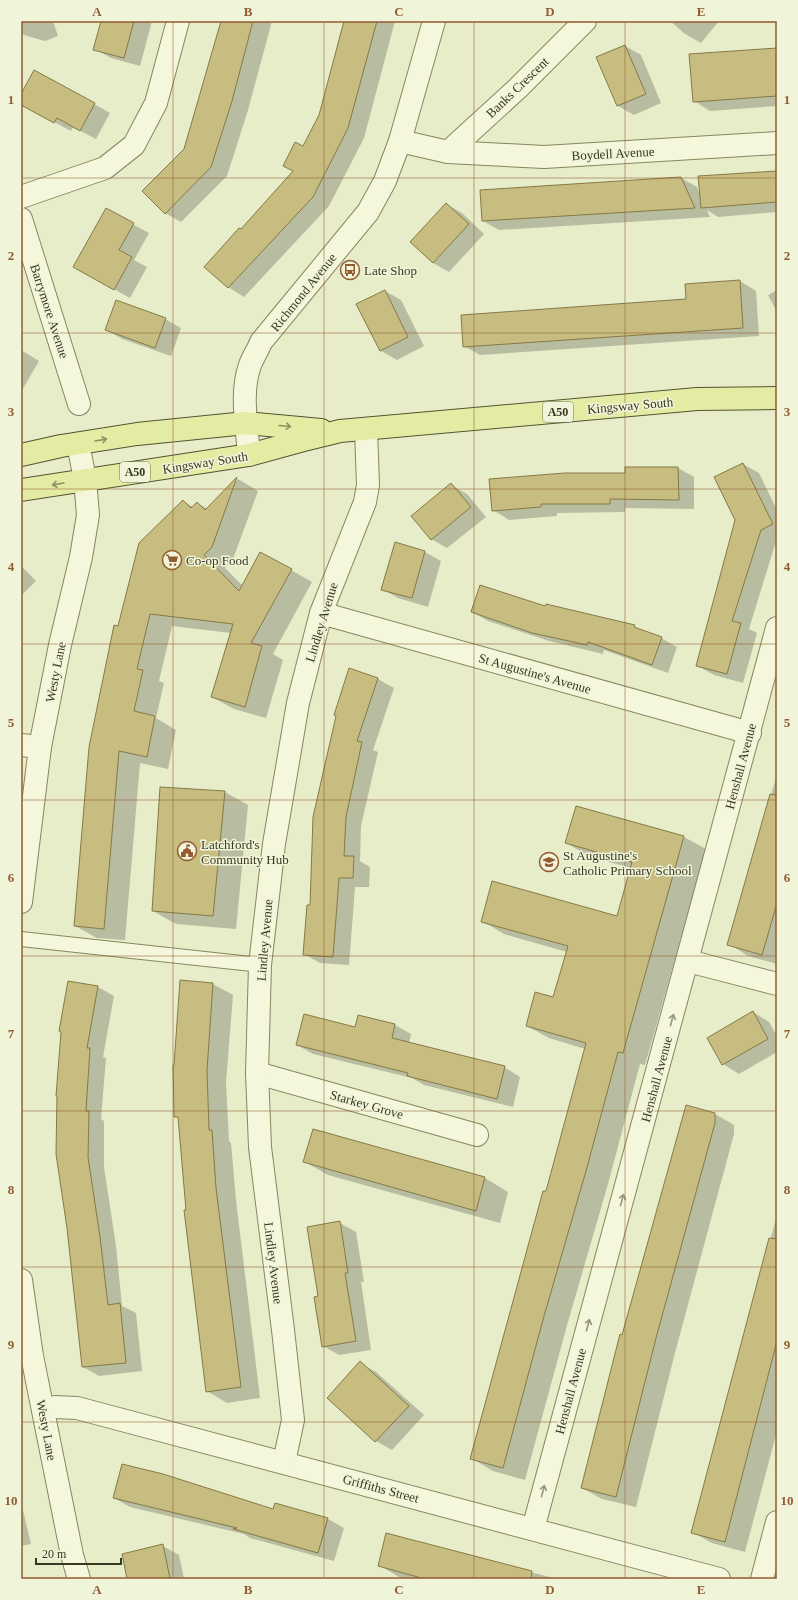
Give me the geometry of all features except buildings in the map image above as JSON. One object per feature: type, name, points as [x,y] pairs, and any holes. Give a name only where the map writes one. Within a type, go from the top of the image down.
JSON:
[{"type":"main road","name":"Kingsway South","points":[[21,455],[61,446],[137,434],[246,423],[340,431],[697,399],[777,398]]},
{"type":"main road","name":"Kingsway South","points":[[21,490],[249,455],[340,431]]},
{"type":"street","points":[[21,196],[105,168],[134,145],[156,103],[178,21]]},
{"type":"street","name":"Richmond Avenue","points":[[249,455],[245,400],[247,376],[250,364],[261,342],[368,212],[385,181],[400,141],[434,21]]},
{"type":"street","name":"Banks Crescent","points":[[448,152],[474,130],[585,21]]},
{"type":"street","points":[[400,141],[448,152]]},
{"type":"street","name":"Boydell Avenue","points":[[448,152],[544,157],[777,143]]},
{"type":"street","name":"Barrymore Avenue","points":[[21,219],[79,404]]},
{"type":"street","name":"Lindley Avenue","points":[[284,1462],[293,1420],[260,1147],[257,1073],[260,965],[274,844],[296,711],[321,613],[365,502],[368,485],[366,429]]},
{"type":"street","name":"Westy Lane","points":[[21,902],[31,746],[60,645],[81,557],[88,515],[85,479],[78,444]]},
{"type":"street","name":"St Augustine's Avenue","points":[[321,613],[750,733]]},
{"type":"street","name":"Henshall Avenue","points":[[533,1529],[750,733],[777,628]]},
{"type":"street","points":[[688,961],[777,984]]},
{"type":"street","name":"Starkey Grove","points":[[257,1073],[477,1135]]},
{"type":"street","name":"Westy Lane","points":[[21,1280],[27,1357],[43,1409],[72,1555],[79,1579]]},
{"type":"street","name":"Griffiths Street","points":[[43,1409],[55,1407],[77,1408],[719,1579]]},
{"type":"street","points":[[762,1579],[777,1522]]},
{"type":"lane","points":[[21,939],[260,965]]},
{"type":"place","name":"Late Shop","points":[[350,270]]},
{"type":"place","name":"Co-op Food","points":[[172,560]]},
{"type":"place","name":"Latchford's Community Hub","points":[[187,851]]},
{"type":"place","name":"St Augustine's Catholic Primary School","points":[[549,862]]}]
